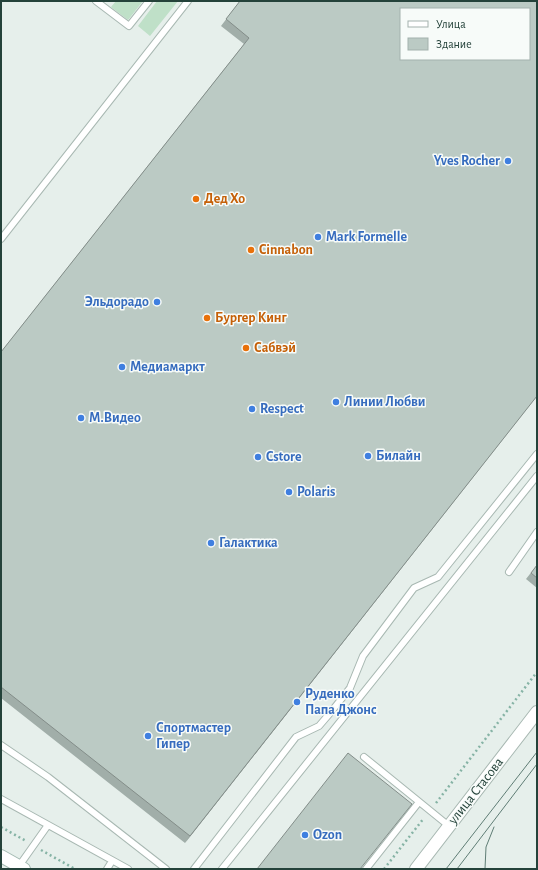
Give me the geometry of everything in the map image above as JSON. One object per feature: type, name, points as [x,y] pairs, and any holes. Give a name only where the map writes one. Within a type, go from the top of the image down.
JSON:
[{"type":"street","name":"улица Стасова","points":[[416,869],[537,712]]},
{"type":"street","points":[[1,856],[22,867]]},
{"type":"lane","points":[[96,1],[129,26],[148,1]]},
{"type":"lane","points":[[1,239],[188,1]]},
{"type":"lane","points":[[194,869],[296,737],[319,726],[350,688],[363,656],[414,588],[438,577],[537,454]]},
{"type":"lane","points":[[222,869],[537,476]]},
{"type":"lane","points":[[509,572],[537,532]]},
{"type":"lane","points":[[1,746],[48,777],[166,869]]},
{"type":"lane","points":[[364,757],[449,826]]},
{"type":"lane","points":[[1,799],[128,869]]},
{"type":"lane","points":[[366,869],[419,802]]},
{"type":"lane","points":[[22,867],[48,825]]},
{"type":"lane","points":[[107,869],[112,861]]},
{"type":"path","points":[[384,869],[537,672]]},
{"type":"green space","points":[[116,1],[143,1],[128,20],[111,7]]},
{"type":"green space","points":[[157,1],[178,1],[150,36],[138,26]]},
{"type":"building","name":"Галактика","points":[[240,1],[537,1],[537,396],[190,836],[1,687],[1,352],[249,38],[226,19]]},
{"type":"building","points":[[537,565],[537,578],[531,573]]},
{"type":"building","points":[[348,753],[412,804],[360,869],[257,869]]},
{"type":"tram line","points":[[446,869],[537,752]]},
{"type":"tram line","points":[[457,869],[537,764]]},
{"type":"tram line","points":[[485,869],[486,847],[494,827]]},
{"type":"place","name":"Yves Rocher","points":[[508,161]]},
{"type":"place","name":"Дед Хо","points":[[196,199]]},
{"type":"place","name":"Mark Formelle","points":[[318,237]]},
{"type":"place","name":"Cinnabon","points":[[251,250]]},
{"type":"place","name":"Эльдорадо","points":[[157,302]]},
{"type":"place","name":"Бургер Кинг","points":[[207,318]]},
{"type":"place","name":"Сабвэй","points":[[246,348]]},
{"type":"place","name":"Медиамаркт","points":[[122,367]]},
{"type":"place","name":"Линии Любви","points":[[336,402]]},
{"type":"place","name":"Respect","points":[[252,409]]},
{"type":"place","name":"М.Видео","points":[[81,418]]},
{"type":"place","name":"Билайн","points":[[368,456]]},
{"type":"place","name":"Cstore","points":[[258,457]]},
{"type":"place","name":"Polaris","points":[[289,492]]},
{"type":"place","name":"Галактика","points":[[211,543]]},
{"type":"place","name":"Руденко Папа Джонс","points":[[297,702]]},
{"type":"place","name":"Спортмастер Гипер","points":[[148,736]]},
{"type":"place","name":"Ozon","points":[[305,835]]}]
